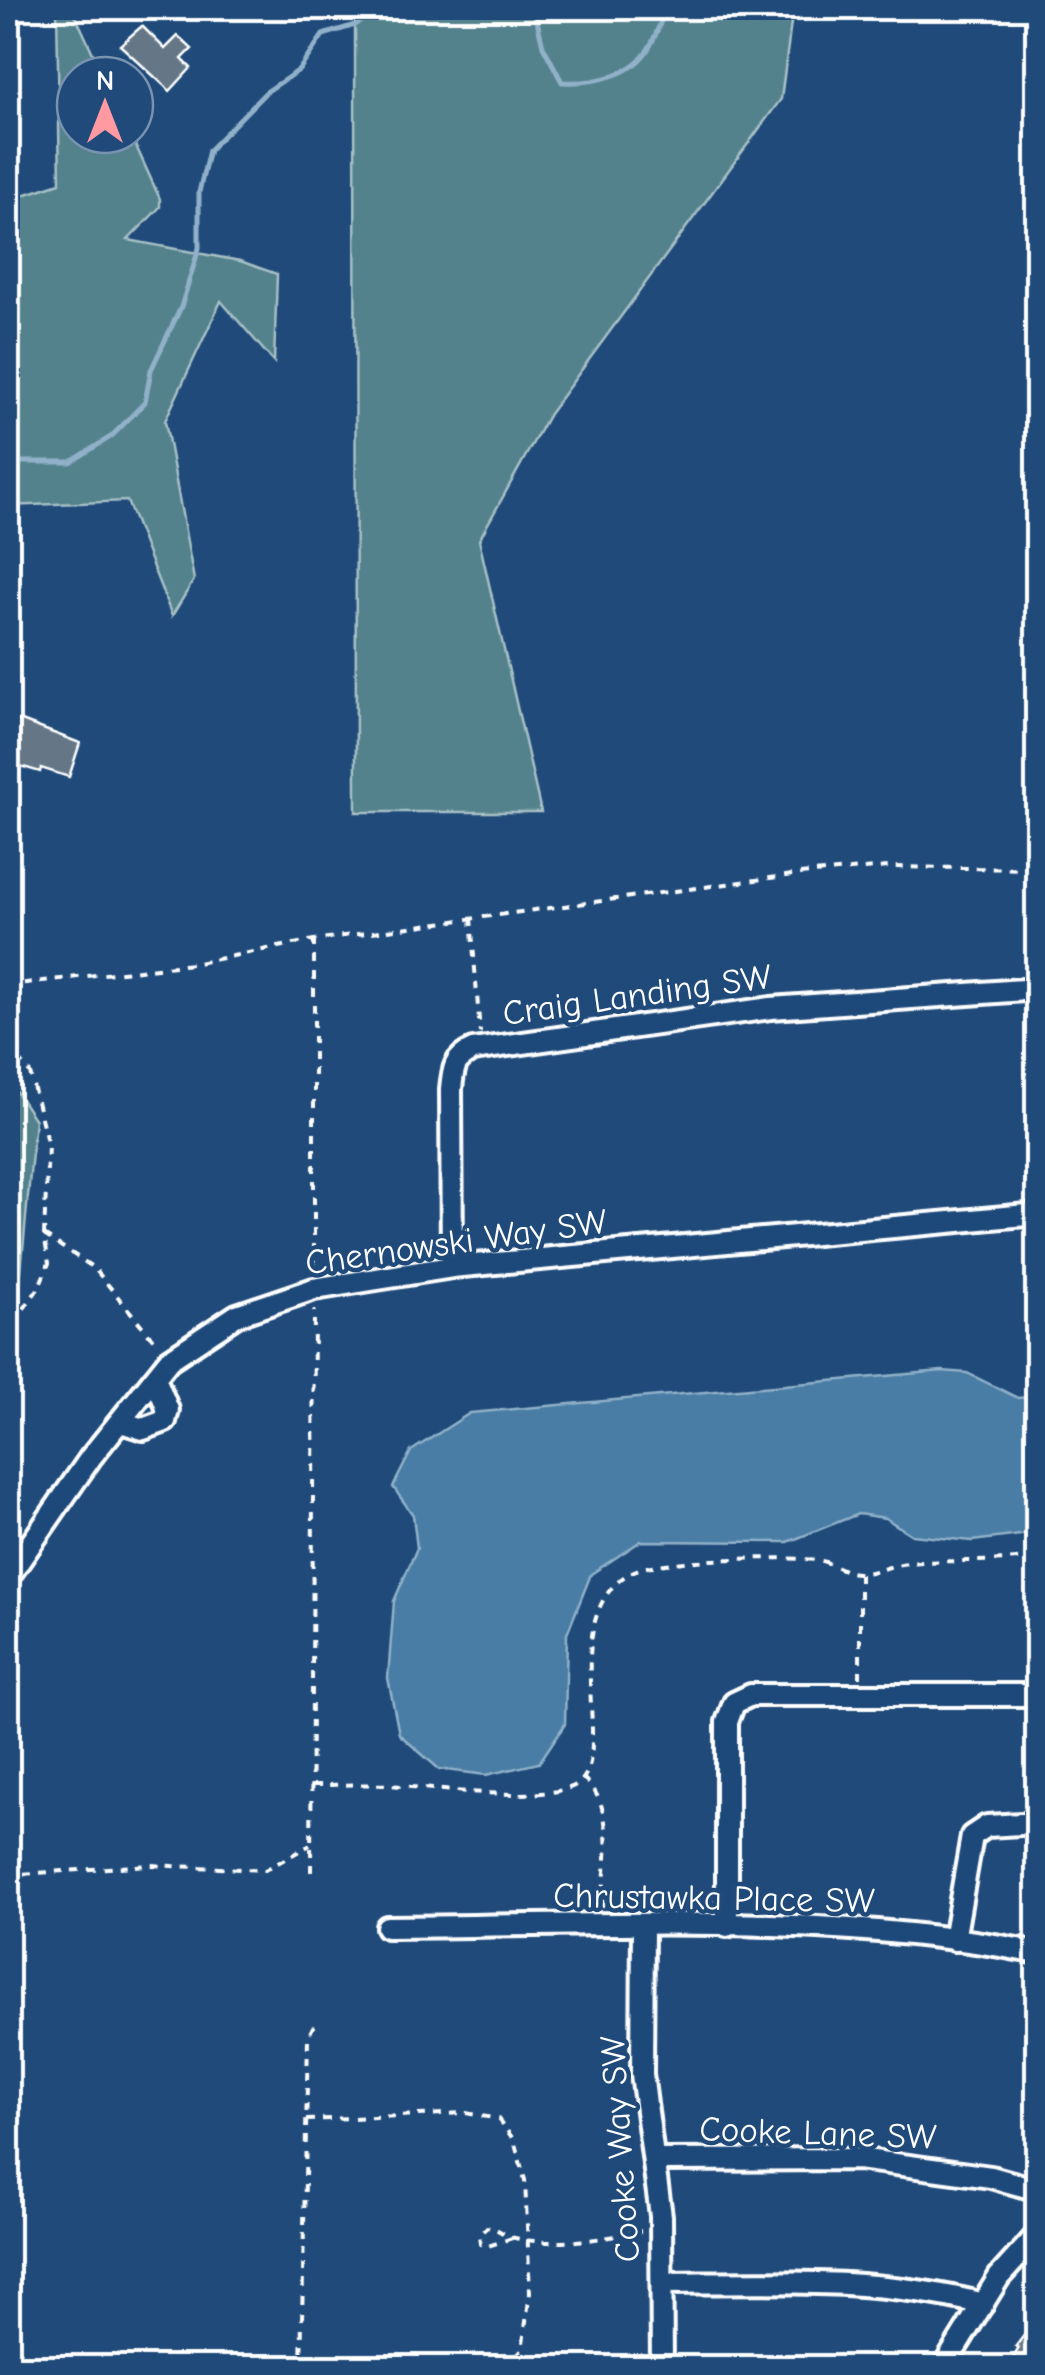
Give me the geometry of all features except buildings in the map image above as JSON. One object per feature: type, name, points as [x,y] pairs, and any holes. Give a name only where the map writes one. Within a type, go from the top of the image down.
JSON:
[{"type":"street","name":"Craig Landing SW","points":[[452,1267],[454,1068],[460,1056],[481,1048],[771,1008],[1038,989]]},
{"type":"street","name":"Chernowski Way SW","points":[[8,1577],[91,1457],[169,1360],[237,1315],[314,1289],[452,1267],[1038,1214]]},
{"type":"street","points":[[120,1422],[143,1429],[165,1422],[168,1410],[155,1378]]},
{"type":"street","points":[[727,1926],[728,1713],[734,1704],[752,1696],[1038,1695]]},
{"type":"street","points":[[954,1940],[972,1836],[987,1826],[1038,1823]]},
{"type":"street","name":"Chrustawka Place SW","points":[[388,1926],[727,1926],[860,1931],[1038,1953]]},
{"type":"street","name":"Cooke Way SW","points":[[643,1926],[642,2074],[661,2216],[662,2368]]},
{"type":"street","name":"Cooke Lane SW","points":[[654,2160],[858,2159],[965,2172],[1038,2190]]},
{"type":"street","points":[[943,2368],[999,2278],[1038,2234]]},
{"type":"street","points":[[662,2283],[830,2282],[887,2286],[983,2304]]},
{"type":"path","points":[[8,985],[192,964],[314,940],[800,874],[874,868],[1038,869]]},
{"type":"path","points":[[471,918],[481,1048]]},
{"type":"path","points":[[312,1872],[314,940]]},
{"type":"path","points":[[8,1046],[30,1074],[48,1146],[44,1234],[49,1264],[38,1289],[8,1331]]},
{"type":"path","points":[[44,1234],[94,1268],[146,1326],[169,1360]]},
{"type":"path","points":[[313,1785],[391,1785],[474,1792],[553,1792],[572,1788],[584,1778],[592,1744],[594,1624],[606,1595],[617,1582],[648,1565],[812,1560],[860,1574],[904,1563],[1004,1561],[1038,1556]]},
{"type":"path","points":[[860,1574],[860,1694]]},
{"type":"path","points":[[584,1778],[598,1795],[605,1822],[602,1926]]},
{"type":"path","points":[[8,1875],[148,1865],[265,1870],[312,1843]]},
{"type":"path","points":[[301,2368],[308,2037],[316,2021]]},
{"type":"path","points":[[306,2120],[466,2113],[498,2119],[514,2140],[525,2180],[530,2293],[522,2350],[506,2368]]},
{"type":"path","points":[[512,2238],[499,2228],[487,2227],[478,2235],[480,2244],[488,2246],[512,2238],[601,2239],[640,2233],[661,2216]]},
{"type":"green space","points":[[57,8],[72,8],[94,55],[58,55]]},
{"type":"green space","points":[[355,8],[793,8],[781,99],[549,414],[479,540],[541,812],[356,812]]},
{"type":"green space","points":[[60,155],[140,155],[160,207],[128,240],[240,261],[277,274],[274,362],[221,301],[165,421],[194,580],[172,616],[127,501],[8,506],[8,200],[60,183]]},
{"type":"green space","points":[[8,1080],[35,1120],[20,1282],[8,1291]]},
{"type":"water","points":[[942,1371],[967,1373],[1018,1398],[1037,1396],[1037,1533],[972,1541],[912,1535],[885,1518],[858,1514],[788,1542],[641,1541],[591,1574],[567,1634],[565,1724],[539,1763],[486,1775],[439,1769],[399,1734],[388,1678],[394,1601],[417,1548],[413,1515],[393,1487],[411,1451],[470,1413]]},
{"type":"waterway","points":[[8,462],[71,462],[112,436],[145,402],[151,370],[181,307],[199,248],[199,192],[209,150],[266,92],[299,70],[323,35],[355,25],[379,8]]},
{"type":"waterway","points":[[534,8],[543,46],[562,82],[612,76],[634,65],[650,46],[666,8]]}]
